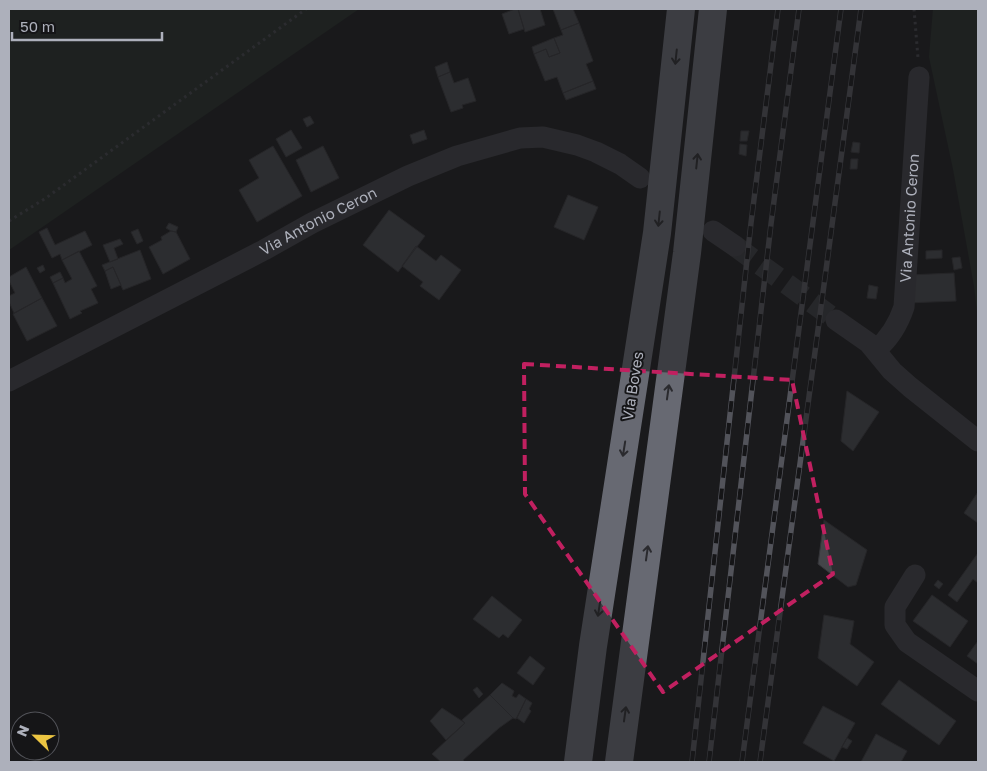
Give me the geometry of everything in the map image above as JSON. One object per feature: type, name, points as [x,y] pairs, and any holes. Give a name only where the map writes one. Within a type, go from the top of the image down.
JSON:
[{"type":"highway","name":"Via Boves","points":[[578,762],[593,646],[657,233],[681,9]]},
{"type":"highway","points":[[619,762],[687,253],[713,9]]},
{"type":"street","name":"Via Antonio Ceron","points":[[876,350],[896,328],[904,307],[919,77]]},
{"type":"street","name":"Via Antonio Ceron","points":[[9,381],[264,250],[312,223],[408,176],[457,156],[520,138],[543,137],[577,145],[596,152],[620,164],[640,178]]},
{"type":"street","points":[[713,231],[735,246]]},
{"type":"street","points":[[836,320],[869,343],[892,371],[904,382],[978,441]]},
{"type":"street","points":[[915,576],[895,606],[895,625],[907,642],[978,690]]},
{"type":"path","points":[[9,221],[46,198],[306,9]]},
{"type":"path","points":[[914,9],[919,77]]},
{"type":"highlighted area","points":[[524,364],[792,380],[833,574],[663,692],[525,494]]},
{"type":"shaded area","points":[[9,9],[359,9],[9,250]]},
{"type":"shaded area","points":[[933,9],[978,9],[978,320],[974,286],[953,169],[929,57]]},
{"type":"building","points":[[518,9],[524,29],[509,34],[502,14]]},
{"type":"building","points":[[518,9],[540,9],[545,25],[525,32]]},
{"type":"building","points":[[553,9],[573,9],[579,23],[561,30]]},
{"type":"building","points":[[579,23],[593,61],[586,64],[593,81],[563,93],[557,77],[545,81],[534,54],[546,49],[549,57],[560,53],[554,38],[563,35],[561,30]]},
{"type":"building","points":[[554,38],[560,53],[549,57],[546,49],[534,54],[532,47]]},
{"type":"building","points":[[447,62],[450,72],[438,77],[435,67]]},
{"type":"building","points":[[450,72],[454,83],[468,78],[476,101],[462,105],[463,108],[451,112],[438,77]]},
{"type":"building","points":[[593,81],[596,89],[566,100],[563,93]]},
{"type":"building","points":[[310,116],[314,123],[307,127],[303,119]]},
{"type":"building","points":[[291,130],[302,148],[286,157],[276,139]]},
{"type":"building","points":[[424,130],[427,139],[413,144],[410,135]]},
{"type":"building","points":[[741,131],[749,131],[747,141],[740,141]]},
{"type":"building","points":[[853,142],[860,143],[859,153],[851,152]]},
{"type":"building","points":[[740,144],[747,145],[746,156],[739,154]]},
{"type":"building","points":[[273,146],[302,196],[257,222],[239,190],[259,178],[249,160]]},
{"type":"building","points":[[323,146],[339,178],[311,192],[296,160]]},
{"type":"building","points":[[851,159],[858,159],[857,169],[850,169]]},
{"type":"building","points":[[568,195],[598,207],[584,240],[554,227]]},
{"type":"building","points":[[389,210],[425,236],[398,272],[363,245]]},
{"type":"building","points":[[169,223],[178,227],[176,232],[166,228]]},
{"type":"building","points":[[47,228],[55,245],[85,231],[92,245],[62,260],[60,254],[52,258],[39,232]]},
{"type":"building","points":[[138,229],[143,241],[137,244],[131,232]]},
{"type":"building","points":[[171,231],[176,232],[190,259],[163,274],[149,247],[162,240],[161,237]]},
{"type":"building","points":[[120,239],[123,244],[114,248],[118,259],[110,262],[103,245]]},
{"type":"building","points":[[416,246],[436,261],[441,255],[461,270],[439,300],[420,286],[423,282],[402,266]]},
{"type":"building","points":[[140,250],[151,279],[123,290],[113,267],[105,271],[102,265]]},
{"type":"building","points":[[942,250],[942,258],[926,259],[926,251]]},
{"type":"building","points":[[79,251],[97,286],[91,289],[98,303],[80,311],[82,313],[70,319],[53,283],[63,278],[65,283],[72,279],[62,260]]},
{"type":"building","points":[[960,257],[962,268],[954,270],[952,258]]},
{"type":"building","points":[[43,265],[45,270],[40,273],[37,268]]},
{"type":"building","points":[[26,267],[42,298],[14,313],[9,302],[9,296],[15,293],[9,277]]},
{"type":"building","points":[[113,267],[121,285],[111,289],[105,271]]},
{"type":"building","points":[[60,272],[63,278],[53,283],[50,277]]},
{"type":"building","points":[[954,273],[956,301],[906,303],[909,275]]},
{"type":"building","points":[[869,285],[878,287],[876,299],[867,298]]},
{"type":"building","points":[[42,298],[57,326],[27,341],[13,314]]},
{"type":"building","points":[[847,391],[879,412],[853,451],[841,441]]},
{"type":"building","points":[[978,492],[978,523],[964,513]]},
{"type":"building","points":[[824,520],[867,550],[856,585],[848,587],[818,564]]},
{"type":"building","points":[[978,553],[978,583],[973,579],[957,602],[948,595]]},
{"type":"building","points":[[938,580],[943,584],[939,589],[934,585]]},
{"type":"building","points":[[932,595],[968,621],[950,647],[913,621]]},
{"type":"building","points":[[492,596],[522,620],[508,638],[503,634],[499,638],[473,619]]},
{"type":"building","points":[[824,615],[854,621],[850,644],[874,662],[857,686],[818,658]]},
{"type":"building","points":[[978,641],[978,664],[967,656]]},
{"type":"building","points":[[530,656],[545,668],[533,685],[517,673]]},
{"type":"building","points":[[899,680],[956,721],[939,745],[881,704]]},
{"type":"building","points":[[502,683],[514,691],[512,696],[516,698],[519,694],[526,699],[516,719],[490,695]]},
{"type":"building","points":[[477,687],[483,694],[479,698],[473,690]]},
{"type":"building","points":[[490,695],[513,718],[463,760],[465,762],[441,762],[432,754],[465,723],[462,720]]},
{"type":"building","points":[[526,699],[532,703],[529,709],[531,711],[524,723],[517,718]]},
{"type":"building","points":[[823,706],[855,723],[834,761],[803,743]]},
{"type":"building","points":[[442,708],[465,723],[446,740],[430,721]]},
{"type":"building","points":[[876,734],[907,751],[901,762],[861,762]]},
{"type":"building","points":[[847,738],[852,741],[847,749],[842,747]]},
{"type":"tunnel","points":[[735,246],[836,320]]},
{"type":"railway","points":[[692,762],[751,223],[778,9]]},
{"type":"railway","points":[[709,762],[771,224],[799,9]]},
{"type":"railway","points":[[742,762],[841,9]]},
{"type":"railway","points":[[760,762],[861,9]]}]
